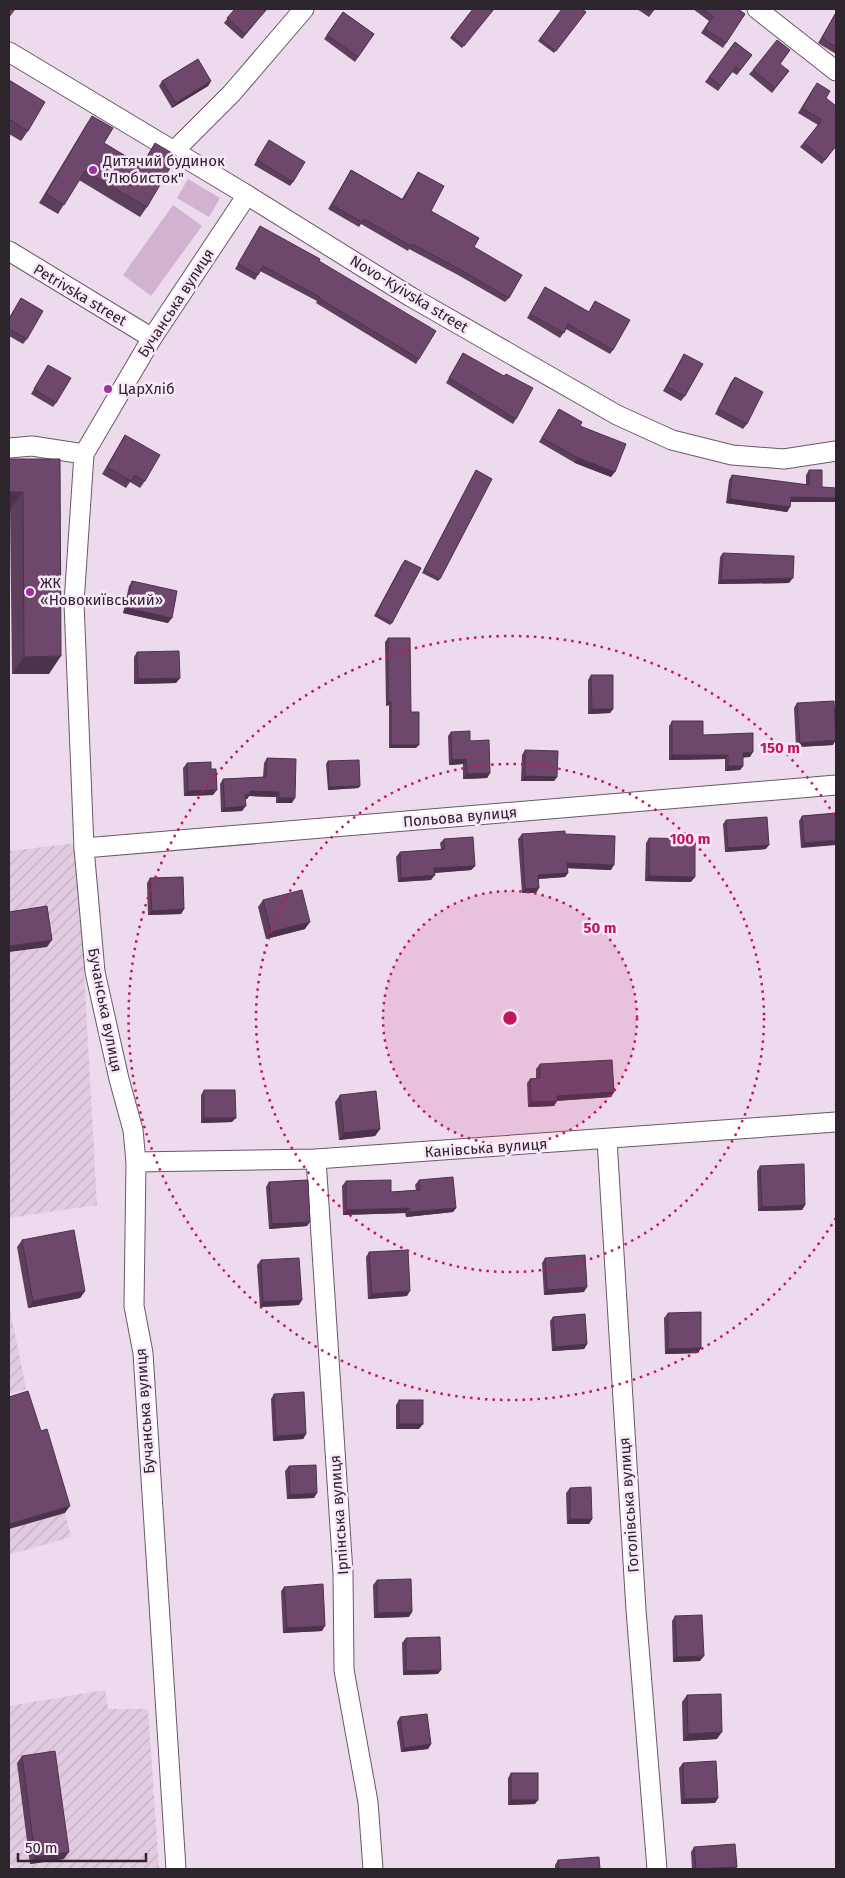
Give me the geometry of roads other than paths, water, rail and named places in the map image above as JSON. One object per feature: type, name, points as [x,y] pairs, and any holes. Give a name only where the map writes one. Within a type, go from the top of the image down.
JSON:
[{"type":"street","points":[[174,151],[232,92],[304,9]]},
{"type":"street","points":[[757,9],[836,71]]},
{"type":"street","name":"Novo-Kyivska street","points":[[9,52],[247,195],[419,302],[617,415],[672,440],[732,456],[784,459],[836,451]]},
{"type":"street","name":"Бучанська вулиця","points":[[176,1869],[143,1353],[134,1306],[136,1162],[133,1130],[119,1079],[95,972],[84,848],[74,603],[84,454],[152,338],[247,195]]},
{"type":"street","name":"Petrivska street","points":[[9,251],[152,338]]},
{"type":"street","points":[[9,448],[32,446],[84,454]]},
{"type":"street","name":"Польова вулиця","points":[[84,848],[836,785]]},
{"type":"street","name":"Канівська вулиця","points":[[136,1162],[316,1159],[607,1140],[836,1122]]},
{"type":"street","name":"Гоголівська вулиця","points":[[607,1140],[636,1610],[657,1869]]},
{"type":"street","name":"Ірпінська вулиця","points":[[316,1159],[343,1573],[344,1670],[368,1802],[373,1869]]},
{"type":"place","name":"Дитячий будинок \"Любисток\"","points":[[93,170]]},
{"type":"place","name":"ЦарХліб","points":[[108,389]]},
{"type":"place","name":"ЖК «Новокиївський»","points":[[30,592]]}]
